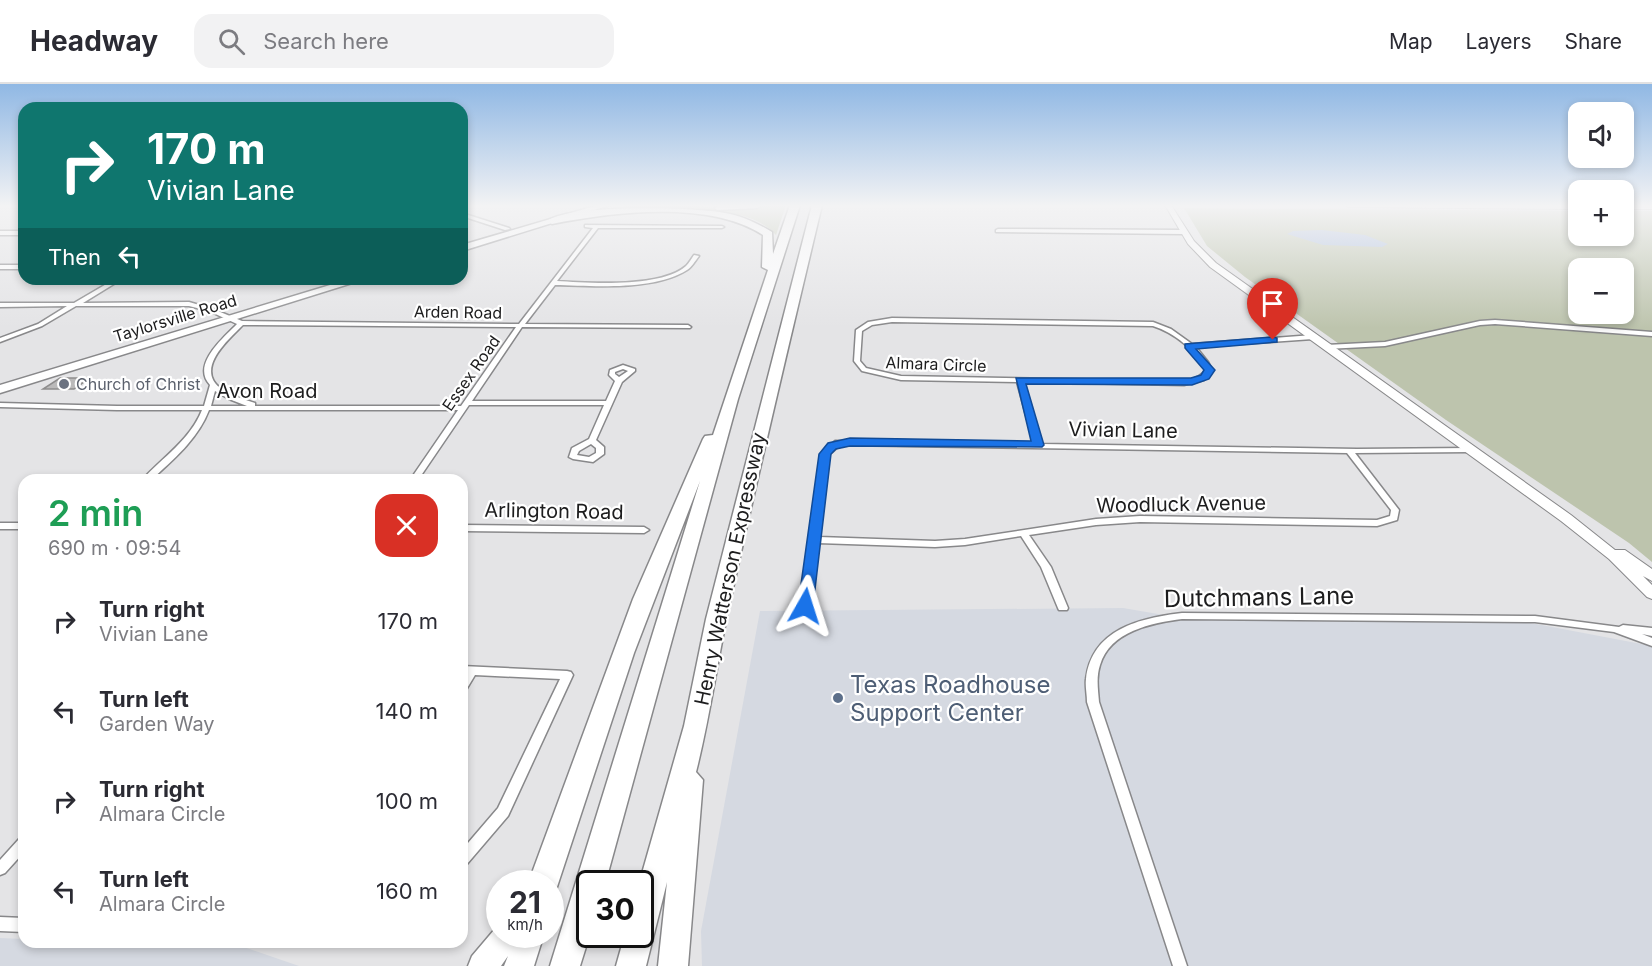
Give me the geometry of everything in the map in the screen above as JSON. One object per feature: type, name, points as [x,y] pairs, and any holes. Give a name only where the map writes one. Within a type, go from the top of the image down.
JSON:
[{"type":"highway","points":[[768,284],[769,246]]},
{"type":"highway","name":"Henry Watterson Expressway","points":[[594,870],[730,399],[781,246]]},
{"type":"highway","name":"Henry Watterson Expressway","points":[[654,881],[696,726],[716,619],[808,246]]},
{"type":"highway","points":[[547,870],[647,586],[681,501],[730,399]]},
{"type":"highway","points":[[673,966],[696,726]]},
{"type":"highway","name":"Henry Watterson Expressway","points":[[565,966],[576,930]]},
{"type":"highway","points":[[483,966],[496,948]]},
{"type":"highway","points":[[519,966],[525,948]]},
{"type":"highway","name":"Henry Watterson Expressway","points":[[631,966],[636,948]]},
{"type":"main road","points":[[1195,246],[1204,258],[1587,535],[1652,594]]},
{"type":"main road","name":"Taylorsville Road","points":[[0,389],[324,285]]},
{"type":"main road","name":"Taylorsville Road","points":[[0,381],[339,285]]},
{"type":"main road","points":[[1587,535],[1612,547],[1652,576]]},
{"type":"street","name":"Essex Road","points":[[418,474],[521,326],[581,246]]},
{"type":"street","points":[[552,283],[642,282],[678,272],[696,256]]},
{"type":"street","points":[[0,267],[18,267]]},
{"type":"street","points":[[0,339],[32,329],[109,285]]},
{"type":"street","name":"Arden Road","points":[[0,306],[175,303],[200,306],[241,323],[688,327]]},
{"type":"street","name":"Almara Circle","points":[[892,320],[1143,324],[1169,329],[1189,346],[1209,370],[1205,377],[1197,380],[1165,383],[1020,380],[901,378],[876,375],[864,370],[858,364],[857,333],[867,325],[892,320]]},
{"type":"street","points":[[1326,347],[1384,344],[1469,325],[1495,322],[1652,334]]},
{"type":"street","points":[[152,474],[180,448],[207,408],[212,387],[208,377],[210,360],[220,344],[241,323]]},
{"type":"street","points":[[1189,346],[1313,337]]},
{"type":"street","points":[[1020,380],[1038,445]]},
{"type":"street","points":[[592,440],[619,381]]},
{"type":"street","points":[[212,387],[228,397],[261,407]]},
{"type":"street","name":"Avon Road","points":[[0,405],[207,408],[608,403]]},
{"type":"street","name":"Vivian Lane","points":[[805,606],[825,454],[832,446],[850,442],[1349,451],[1470,450]]},
{"type":"street","name":"Woodluck Avenue","points":[[814,540],[935,544],[1132,519],[1367,523],[1391,520],[1394,518],[1395,510],[1349,451]]},
{"type":"street","points":[[0,526],[18,526]]},
{"type":"street","name":"Arlington Road","points":[[468,528],[645,530]]},
{"type":"street","points":[[1024,534],[1046,567],[1063,608]]},
{"type":"street","name":"Dutchmans Lane","points":[[1180,966],[1093,702],[1090,679],[1096,659],[1118,634],[1159,618],[1229,615],[1535,619],[1652,632]]},
{"type":"street","name":"Dutchmans Lane","points":[[1615,629],[1652,642]]},
{"type":"street","points":[[468,670],[567,675],[503,812],[468,853]]},
{"type":"street","points":[[0,869],[18,850]]},
{"type":"street","points":[[0,924],[18,925]]},
{"type":"shaded area","points":[[1123,608],[1193,620],[1531,623],[1652,646],[1652,966],[702,966],[701,931],[760,611]]},
{"type":"shaded area","points":[[0,938],[18,939],[18,948],[247,948],[299,966],[0,966]]},
{"type":"green space","points":[[1207,246],[1652,246],[1652,562],[1629,543],[1446,420],[1245,277]]},
{"type":"building","name":"Church of Christ","points":[[60,378],[90,378],[74,389],[43,389]]},
{"type":"place","name":"Church of Christ","points":[[64,384]]},
{"type":"place","name":"Texas Roadhouse Support Center","points":[[838,698]]},
{"type":"route","points":[[805,606],[825,454],[832,446],[844,442],[1038,445],[1020,380],[1165,383],[1192,381],[1202,379],[1209,373],[1209,370],[1189,346],[1273,340]]}]
